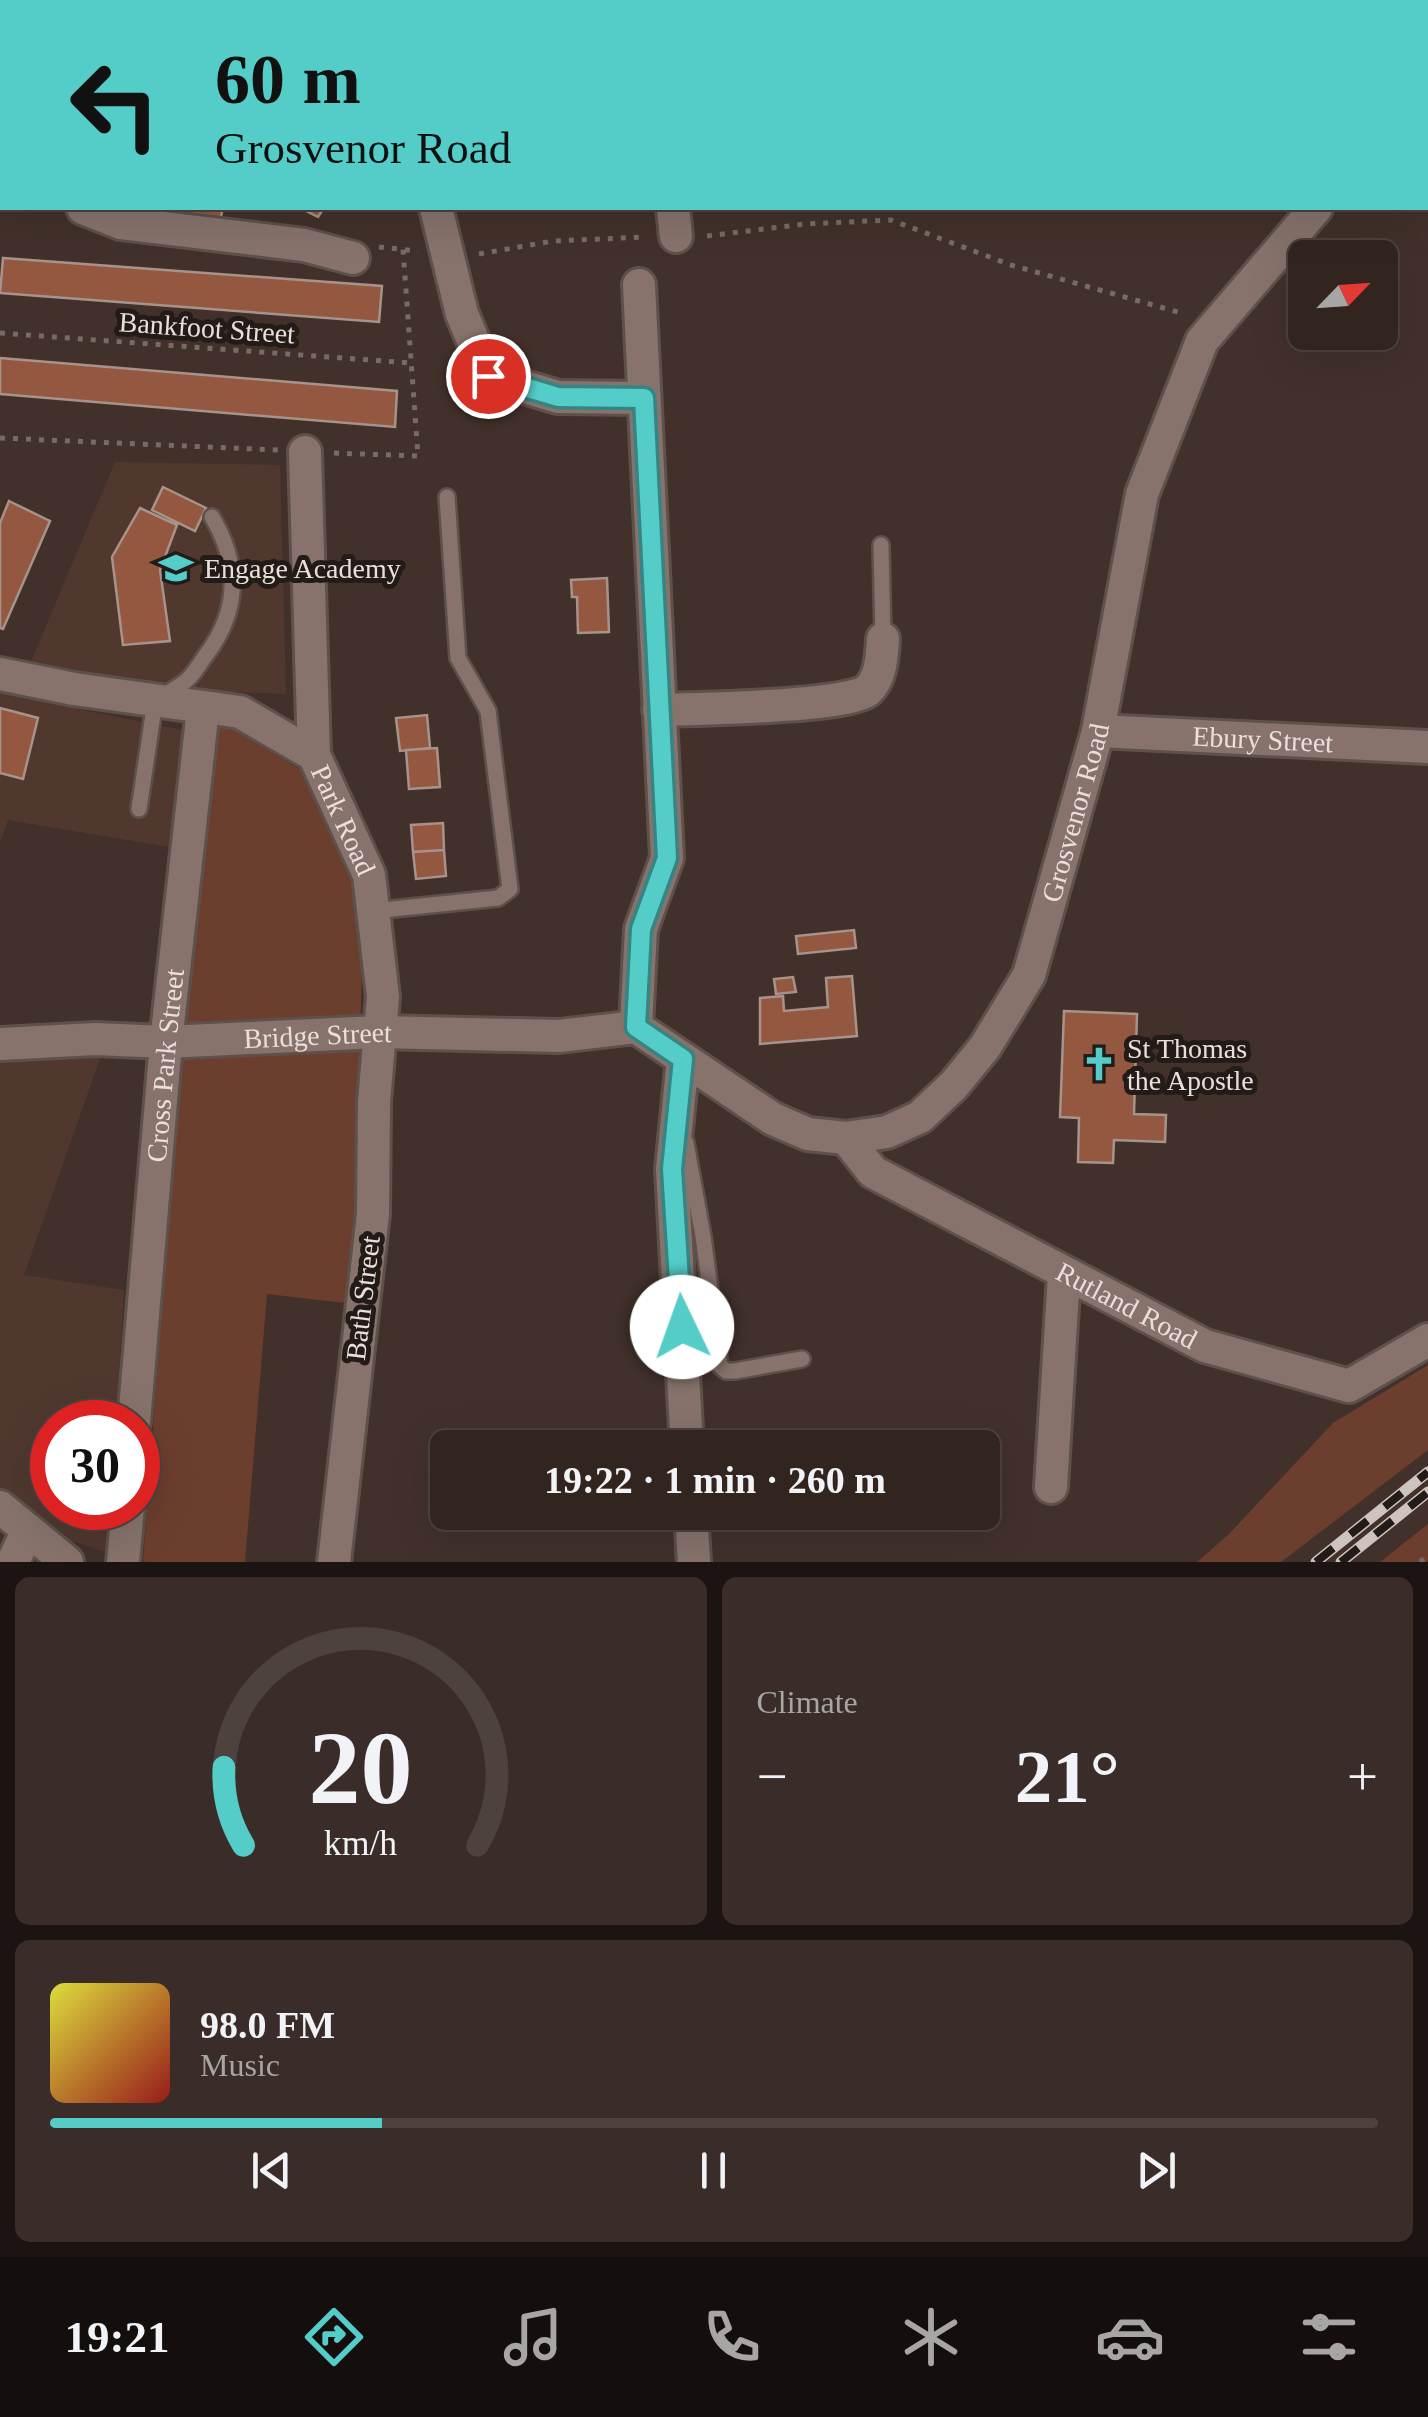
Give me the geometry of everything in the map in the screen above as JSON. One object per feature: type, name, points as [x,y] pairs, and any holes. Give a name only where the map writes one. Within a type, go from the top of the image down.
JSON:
[{"type":"street","points":[[88,210],[121,222],[304,245],[353,258]]},
{"type":"street","points":[[437,210],[462,314],[488,376],[558,397],[644,398]]},
{"type":"street","name":"Grosvenor Road","points":[[636,1027],[773,1119],[808,1134],[846,1138],[888,1132],[920,1118],[954,1085],[985,1047],[1029,976],[1098,731],[1142,494],[1202,341],[1314,210]]},
{"type":"street","points":[[636,1027],[641,929],[667,858],[639,285]]},
{"type":"street","points":[[304,452],[314,756]]},
{"type":"street","points":[[660,710],[860,695],[871,687],[878,672],[884,639]]},
{"type":"street","name":"Park Road","points":[[0,674],[240,712],[314,756],[369,875],[383,997],[379,1032]]},
{"type":"street","name":"Cross Park Street","points":[[136,1400],[166,1042],[203,709]]},
{"type":"street","name":"Ebury Street","points":[[1098,731],[1428,747]]},
{"type":"street","name":"Bridge Street","points":[[0,1044],[95,1039],[166,1042],[379,1032],[559,1036],[636,1027]]},
{"type":"street","name":"Bath Street","points":[[334,1562],[372,1214],[379,1032]]},
{"type":"street","points":[[683,1059],[672,1169],[685,1430]]},
{"type":"street","name":"Rutland Road","points":[[846,1138],[873,1172],[1205,1346],[1348,1386],[1428,1340]]},
{"type":"street","points":[[1051,1487],[1064,1274]]},
{"type":"street","points":[[0,1507],[66,1562]]},
{"type":"street","points":[[13,1562],[28,1530]]},
{"type":"street","points":[[123,1562],[126,1530]]},
{"type":"street","points":[[692,1530],[694,1562]]},
{"type":"lane","points":[[373,911],[498,898],[510,889],[488,711],[458,658],[446,497]]},
{"type":"lane","points":[[139,809],[154,701],[188,679],[221,635],[230,608],[232,564],[212,517]]},
{"type":"lane","points":[[881,545],[884,639]]},
{"type":"lane","points":[[678,1110],[703,1236],[720,1366],[726,1371],[802,1359]]},
{"type":"path","points":[[388,246],[464,257],[674,222],[727,236],[805,224],[891,220],[1012,265],[1217,324]]},
{"type":"path","points":[[0,438],[418,456],[403,248]]},
{"type":"path","name":"Bankfoot Street","points":[[0,333],[411,363]]},
{"type":"path","points":[[1420,1562],[1428,1555]]},
{"type":"shaded area","name":"Engage Academy","points":[[115,462],[280,465],[286,694],[178,690],[27,671]]},
{"type":"shaded area","points":[[0,693],[191,732],[176,848],[8,820],[0,843]]},
{"type":"shaded area","points":[[218,720],[301,770],[353,875],[364,875],[354,1304],[267,1294],[245,1562],[143,1562],[145,1530],[160,1530],[160,1400],[155,1400],[183,1026]]},
{"type":"shaded area","points":[[103,1050],[24,1275],[124,1290],[117,1400],[30,1400],[30,1521],[0,1503],[0,1057]]},
{"type":"shaded area","points":[[1428,1365],[1428,1450],[1281,1562],[1197,1562],[1229,1534],[1333,1423]]},
{"type":"shaded area","points":[[1428,1524],[1428,1562],[1380,1562]]},
{"type":"shaded area","points":[[45,1530],[110,1530],[108,1553]]},
{"type":"building","points":[[189,210],[223,210],[219,225],[187,217]]},
{"type":"building","points":[[304,210],[323,210],[318,217]]},
{"type":"building","points":[[3,258],[382,286],[379,322],[0,293]]},
{"type":"building","points":[[0,358],[397,391],[395,427],[0,394]]},
{"type":"building","points":[[163,487],[206,508],[195,531],[152,510]]},
{"type":"building","points":[[9,501],[50,521],[3,629],[0,523]]},
{"type":"building","points":[[140,508],[177,525],[160,570],[170,641],[123,645],[112,557]]},
{"type":"building","points":[[607,578],[609,632],[578,633],[577,597],[572,597],[571,580]]},
{"type":"building","points":[[0,708],[38,718],[23,779],[0,773]]},
{"type":"building","points":[[427,715],[430,748],[400,751],[396,718]]},
{"type":"building","points":[[437,748],[440,787],[409,789],[406,750]]},
{"type":"building","points":[[443,823],[444,850],[413,852],[411,825]]},
{"type":"building","points":[[444,850],[446,876],[416,879],[413,852]]},
{"type":"building","points":[[854,930],[856,948],[798,954],[796,936]]},
{"type":"building","points":[[852,976],[857,1036],[760,1044],[760,998],[783,996],[784,1011],[828,1007],[826,978]]},
{"type":"building","points":[[793,977],[796,992],[776,994],[774,979]]},
{"type":"building","name":"St Thomas the Apostle","points":[[1064,1011],[1137,1014],[1134,1114],[1166,1115],[1165,1142],[1114,1140],[1113,1163],[1078,1162],[1079,1118],[1060,1117]]},
{"type":"railway","points":[[1316,1562],[1428,1472]]},
{"type":"railway","points":[[1341,1562],[1428,1492]]},
{"type":"place","name":"Engage Academy","points":[[176,568]]},
{"type":"place","name":"St Thomas the Apostle","points":[[1099,1064]]},
{"type":"route","points":[[488,376],[558,397],[644,398],[667,858],[641,929],[636,1027],[683,1059],[672,1169],[682,1327]]}]
